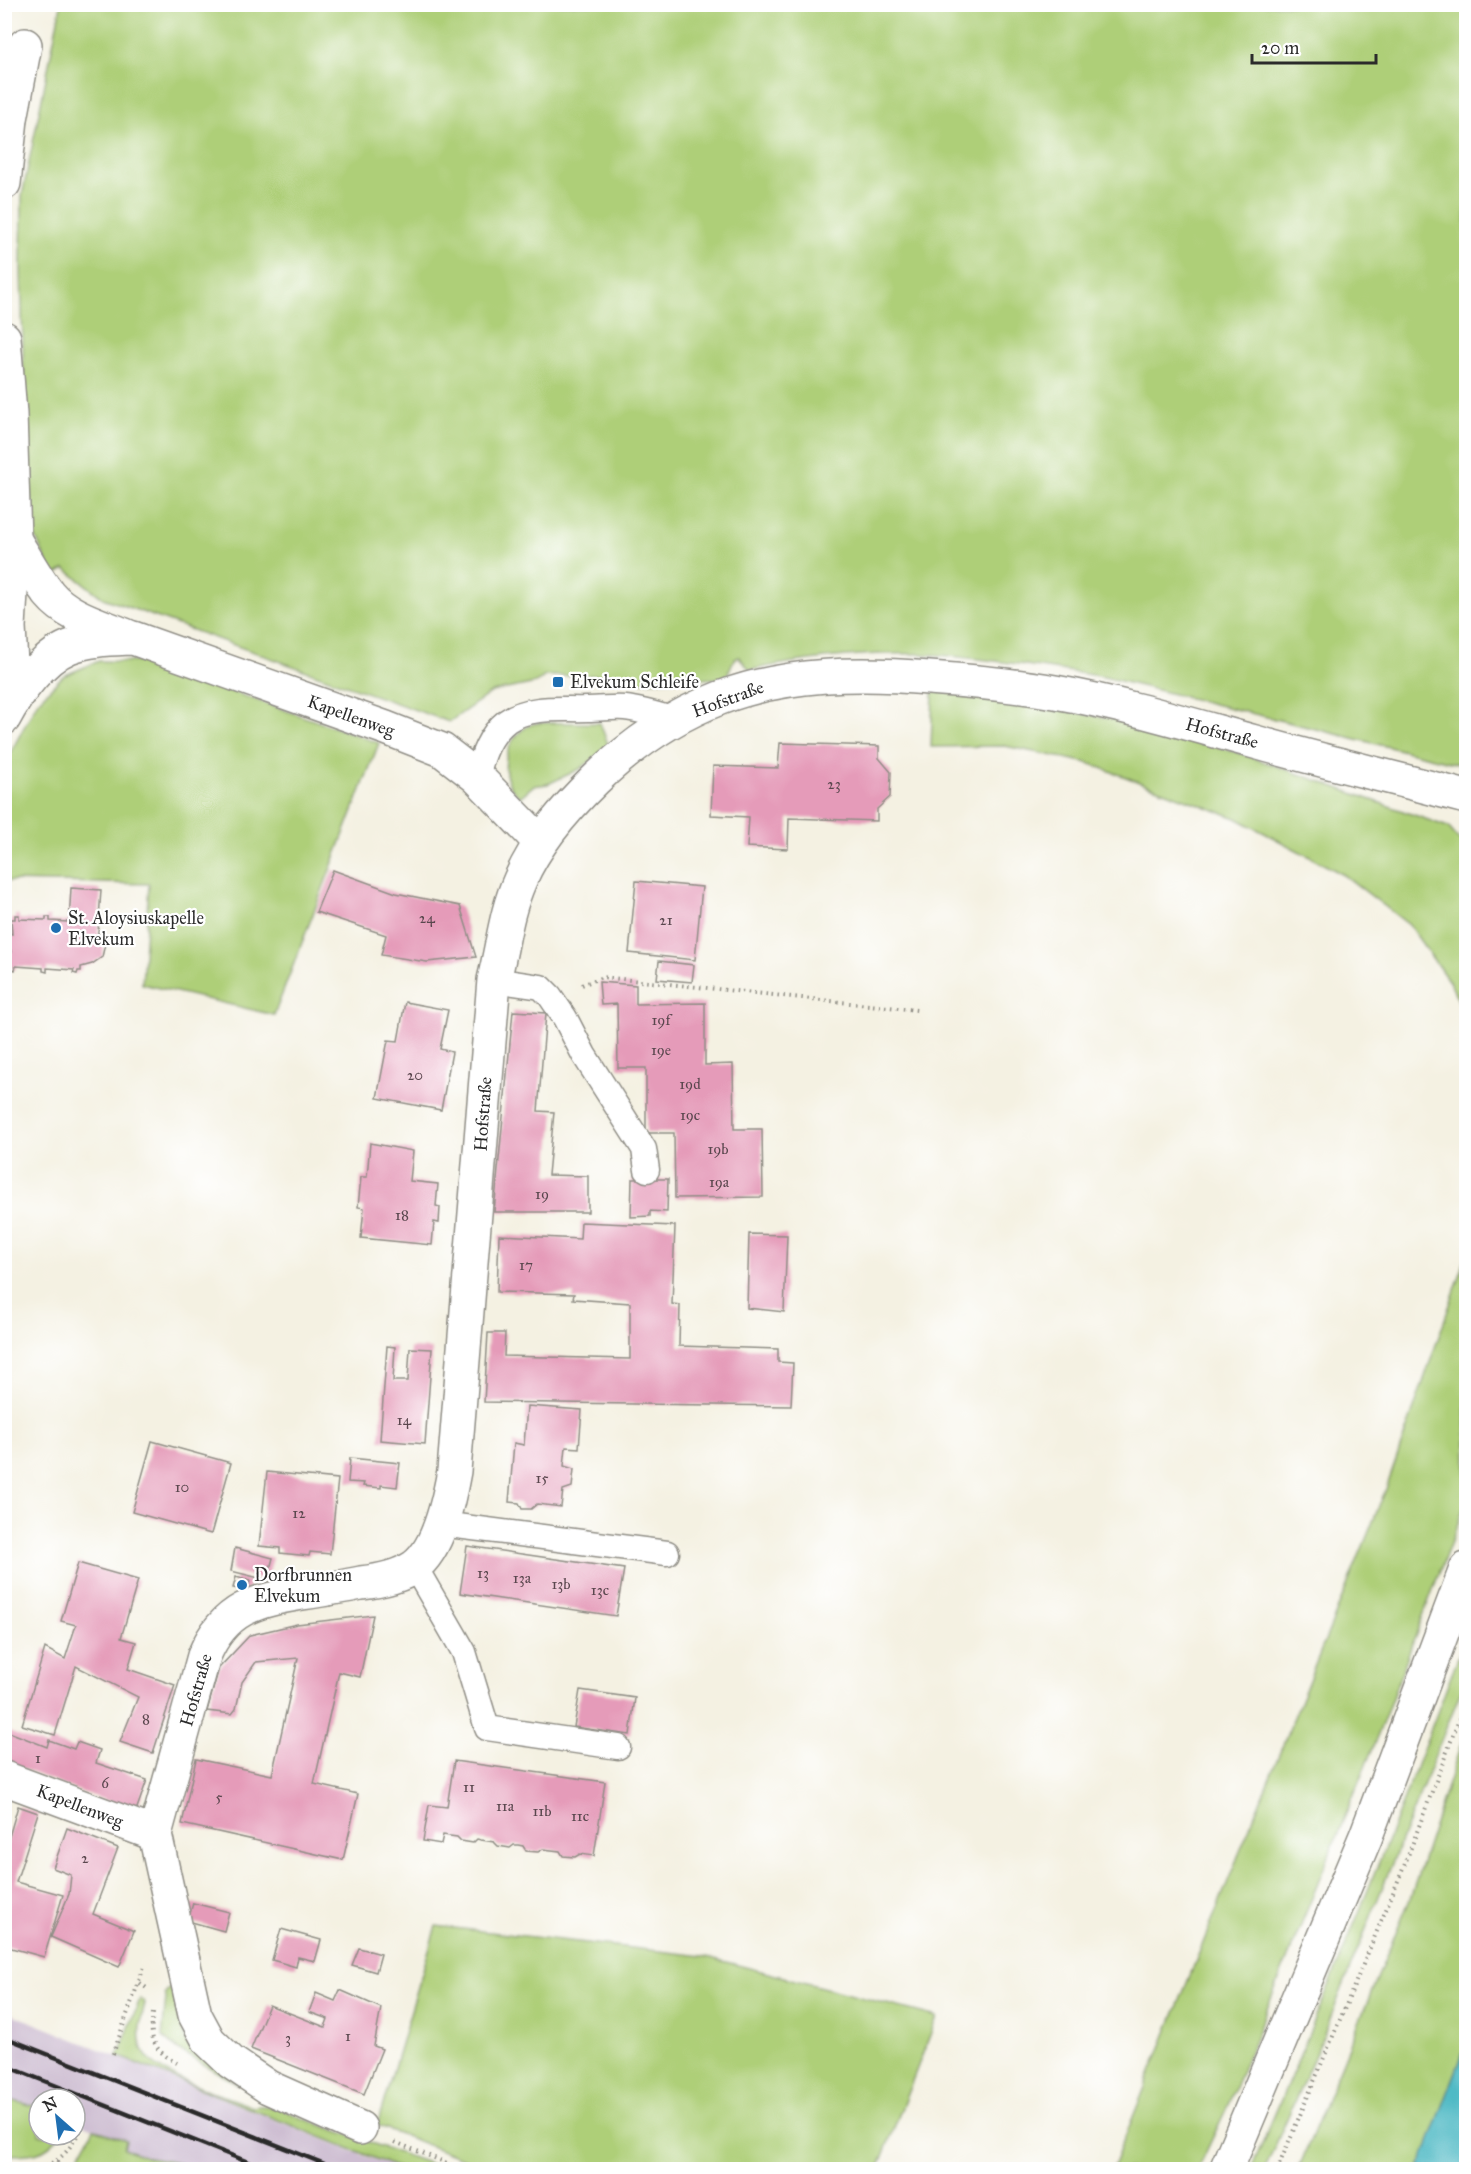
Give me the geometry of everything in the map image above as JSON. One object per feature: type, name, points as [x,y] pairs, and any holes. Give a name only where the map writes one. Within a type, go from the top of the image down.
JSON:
[{"type":"street","points":[[4,183],[17,64]]},
{"type":"street","name":"Kapellenweg","points":[[4,338],[10,414],[14,539],[9,627],[9,710]]},
{"type":"street","name":"Kapellenweg","points":[[14,539],[50,595],[62,606],[79,616],[133,638],[442,750],[477,777],[540,842]]},
{"type":"street","name":"Kapellenweg","points":[[9,710],[38,671],[52,657],[67,648],[106,639],[133,638]]},
{"type":"street","name":"Hofstraße","points":[[360,2128],[268,2088],[231,2062],[208,2041],[195,2015],[155,1834],[204,1656],[212,1638],[227,1621],[244,1608],[265,1600],[384,1580],[414,1567],[430,1547],[441,1524],[448,1505],[454,1471],[494,980],[507,915],[519,881],[540,842],[581,793],[603,772],[627,752],[675,720],[721,698],[765,685],[835,675],[895,675],[990,682],[1056,692],[1127,707],[1467,797]]},
{"type":"street","points":[[1226,2169],[1366,1836],[1467,1569]]},
{"type":"street","name":"Kapellenweg","points":[[4,1778],[155,1834]]},
{"type":"lane","points":[[477,777],[483,752],[496,732],[517,715],[546,709],[626,708],[675,720]]},
{"type":"lane","points":[[494,980],[541,987],[550,996],[565,1018],[584,1055],[644,1149],[648,1170]]},
{"type":"lane","points":[[441,1524],[667,1553]]},
{"type":"lane","points":[[414,1567],[464,1652],[487,1728],[618,1748]]},
{"type":"path","points":[[602,977],[917,1010]]},
{"type":"path","points":[[1277,2169],[1399,1880],[1467,1701]]},
{"type":"path","points":[[113,2054],[140,1983]]},
{"type":"path","points":[[360,2128],[464,2169]]},
{"type":"path","points":[[4,2168],[35,2168],[57,2162],[71,2147]]},
{"type":"path","points":[[57,2162],[61,2169]]},
{"type":"shaded area","points":[[4,2011],[401,2169],[195,2169],[148,2158],[123,2148],[125,2140],[87,2126],[87,2087],[27,2087],[27,2104],[5,2099]]},
{"type":"green space","points":[[61,5],[1466,5],[1466,766],[1104,677],[999,661],[913,654],[843,656],[750,670],[739,657],[734,659],[726,678],[635,682],[623,675],[545,676],[536,683],[492,692],[449,722],[103,598],[65,569],[53,576],[33,531],[26,471],[21,268],[22,196]]},
{"type":"green space","points":[[99,661],[147,662],[379,743],[274,1015],[142,984],[149,884],[5,881],[5,763],[38,701],[63,676]]},
{"type":"green space","points":[[933,691],[991,697],[1128,722],[1242,754],[1448,827],[1466,848],[1466,1016],[1450,983],[1409,925],[1344,875],[1236,818],[1088,763],[1005,746],[931,747]]},
{"type":"green space","points":[[538,723],[600,723],[609,747],[580,769],[548,784],[533,786],[520,797],[512,789],[505,769],[506,758],[515,737],[523,729]]},
{"type":"green space","points":[[1466,1258],[1466,1502],[1378,1735],[1228,2105],[1198,2169],[1112,2169],[1386,1489]]},
{"type":"green space","points":[[1466,1636],[1466,1678],[1322,2039],[1265,2169],[1251,2169],[1362,1904]]},
{"type":"green space","points":[[1466,1729],[1466,2045],[1419,2169],[1298,2170],[1410,1899]]},
{"type":"green space","points":[[436,1926],[703,1956],[937,2017],[878,2169],[489,2169],[377,2125]]},
{"type":"green space","points":[[173,1989],[176,1994],[176,2011],[186,2042],[240,2085],[180,2051],[162,2037],[165,1993]]},
{"type":"green space","points":[[140,1999],[145,2003],[140,2029],[141,2045],[150,2060],[163,2070],[187,2082],[253,2107],[277,2108],[445,2169],[401,2169],[118,2056]]},
{"type":"green space","points":[[5,2099],[27,2104],[27,2147],[48,2147],[35,2153],[5,2155]]},
{"type":"green space","points":[[94,2129],[126,2140],[124,2148],[148,2158],[187,2166],[186,2169],[77,2169],[74,2165],[84,2147],[87,2147],[87,2142]]},
{"type":"water","points":[[1466,2045],[1466,2169],[1419,2169]]},
{"type":"building","points":[[780,743],[879,746],[879,758],[891,772],[890,797],[877,809],[877,821],[789,818],[788,849],[747,847],[749,817],[711,815],[713,766],[778,768]]},
{"type":"building","points":[[333,870],[396,893],[460,906],[476,957],[427,962],[381,955],[386,935],[316,912]]},
{"type":"building","points":[[636,881],[702,887],[695,960],[629,953]]},
{"type":"building","name":"St. Aloysiuskapelle Elvekum","points":[[71,888],[101,890],[98,933],[105,944],[102,957],[92,964],[81,967],[81,971],[77,974],[73,973],[74,970],[47,968],[47,972],[43,971],[43,968],[16,966],[15,970],[12,969],[12,966],[7,965],[11,951],[7,951],[8,933],[12,934],[11,919],[19,915],[19,919],[46,920],[46,917],[50,917],[50,921],[69,922]]},
{"type":"building","points":[[659,961],[694,965],[692,982],[657,979]]},
{"type":"building","points":[[599,982],[636,985],[636,1004],[705,1003],[705,1065],[733,1064],[734,1129],[762,1129],[763,1197],[675,1198],[674,1133],[646,1133],[646,1068],[618,1068],[617,1004],[601,1005]]},
{"type":"building","points":[[405,1002],[448,1010],[440,1049],[452,1052],[441,1110],[377,1098],[388,1040],[398,1041]]},
{"type":"building","points":[[513,1011],[546,1013],[538,1111],[554,1112],[548,1175],[588,1176],[588,1212],[494,1212]]},
{"type":"building","points":[[370,1143],[413,1151],[410,1181],[438,1184],[436,1206],[440,1207],[439,1223],[434,1222],[432,1245],[361,1238],[364,1208],[358,1207],[361,1177],[367,1177]]},
{"type":"building","points":[[632,1179],[668,1179],[667,1212],[650,1211],[650,1216],[631,1217]]},
{"type":"building","points":[[581,1222],[675,1226],[672,1304],[680,1305],[679,1346],[778,1349],[778,1362],[793,1363],[791,1406],[484,1402],[488,1333],[505,1333],[504,1356],[630,1359],[630,1303],[573,1299],[574,1294],[497,1292],[499,1235],[580,1239]]},
{"type":"building","points":[[749,1234],[787,1235],[784,1312],[747,1308]]},
{"type":"building","points":[[387,1346],[395,1347],[393,1381],[408,1381],[410,1348],[432,1349],[425,1444],[380,1440]]},
{"type":"building","points":[[527,1406],[582,1410],[579,1448],[566,1447],[564,1466],[574,1469],[572,1487],[563,1490],[561,1507],[537,1504],[531,1509],[522,1509],[519,1503],[509,1502],[514,1443],[524,1445]]},
{"type":"building","points":[[152,1441],[231,1463],[211,1534],[132,1512]]},
{"type":"building","points":[[350,1458],[400,1463],[397,1487],[381,1485],[381,1488],[363,1486],[364,1483],[348,1482]]},
{"type":"building","points":[[267,1472],[338,1479],[330,1554],[310,1552],[309,1556],[280,1553],[280,1548],[259,1546]]},
{"type":"building","points":[[467,1546],[624,1569],[616,1616],[460,1593]]},
{"type":"building","points":[[235,1548],[273,1558],[267,1580],[231,1571]]},
{"type":"building","points":[[78,1563],[138,1580],[121,1638],[136,1642],[128,1669],[175,1685],[153,1753],[120,1742],[138,1697],[76,1666],[55,1735],[22,1725],[45,1648],[65,1659],[76,1625],[61,1621]]},
{"type":"building","name":"Dorfbrunnen Elvekum","points":[[236,1577],[250,1581],[247,1591],[233,1588]]},
{"type":"building","points":[[373,1615],[360,1677],[339,1672],[314,1784],[358,1794],[343,1860],[182,1824],[196,1759],[272,1775],[298,1658],[256,1662],[242,1682],[236,1709],[232,1714],[207,1711],[219,1668],[250,1635],[297,1624]]},
{"type":"building","points":[[580,1690],[635,1698],[630,1735],[574,1727]]},
{"type":"building","points":[[4,1730],[47,1747],[49,1740],[74,1749],[77,1742],[100,1750],[96,1763],[147,1780],[136,1811],[62,1785],[4,1761]]},
{"type":"building","points":[[454,1761],[605,1782],[594,1856],[580,1854],[575,1857],[563,1856],[560,1851],[543,1849],[538,1852],[526,1851],[523,1846],[518,1845],[510,1848],[498,1846],[494,1842],[477,1839],[473,1843],[443,1835],[441,1844],[423,1841],[429,1805],[447,1807]]},
{"type":"building","points":[[18,1806],[38,1813],[16,1882],[63,1895],[44,1957],[4,1946],[4,1847],[6,1847]]},
{"type":"building","points":[[67,1828],[118,1848],[93,1914],[134,1931],[119,1967],[51,1937],[69,1894],[71,1875],[53,1868]]},
{"type":"building","points":[[193,1903],[229,1912],[224,1931],[188,1921]]},
{"type":"building","points":[[281,1929],[321,1940],[315,1961],[298,1957],[296,1967],[272,1960]]},
{"type":"building","points":[[359,1948],[381,1954],[376,1972],[352,1965]]},
{"type":"building","points":[[340,1990],[381,2008],[374,2046],[382,2049],[364,2094],[251,2049],[269,2005],[325,2027],[328,2019],[309,2012],[316,1993],[335,2001]]},
{"type":"railway","points":[[4,2037],[340,2170]]},
{"type":"railway","points":[[4,2065],[268,2170]]},
{"type":"place","name":"Elvekum Schleife","points":[[558,682]]},
{"type":"place","name":"St. Aloysiuskapelle Elvekum","points":[[56,928]]},
{"type":"place","name":"Dorfbrunnen Elvekum","points":[[242,1585]]}]
